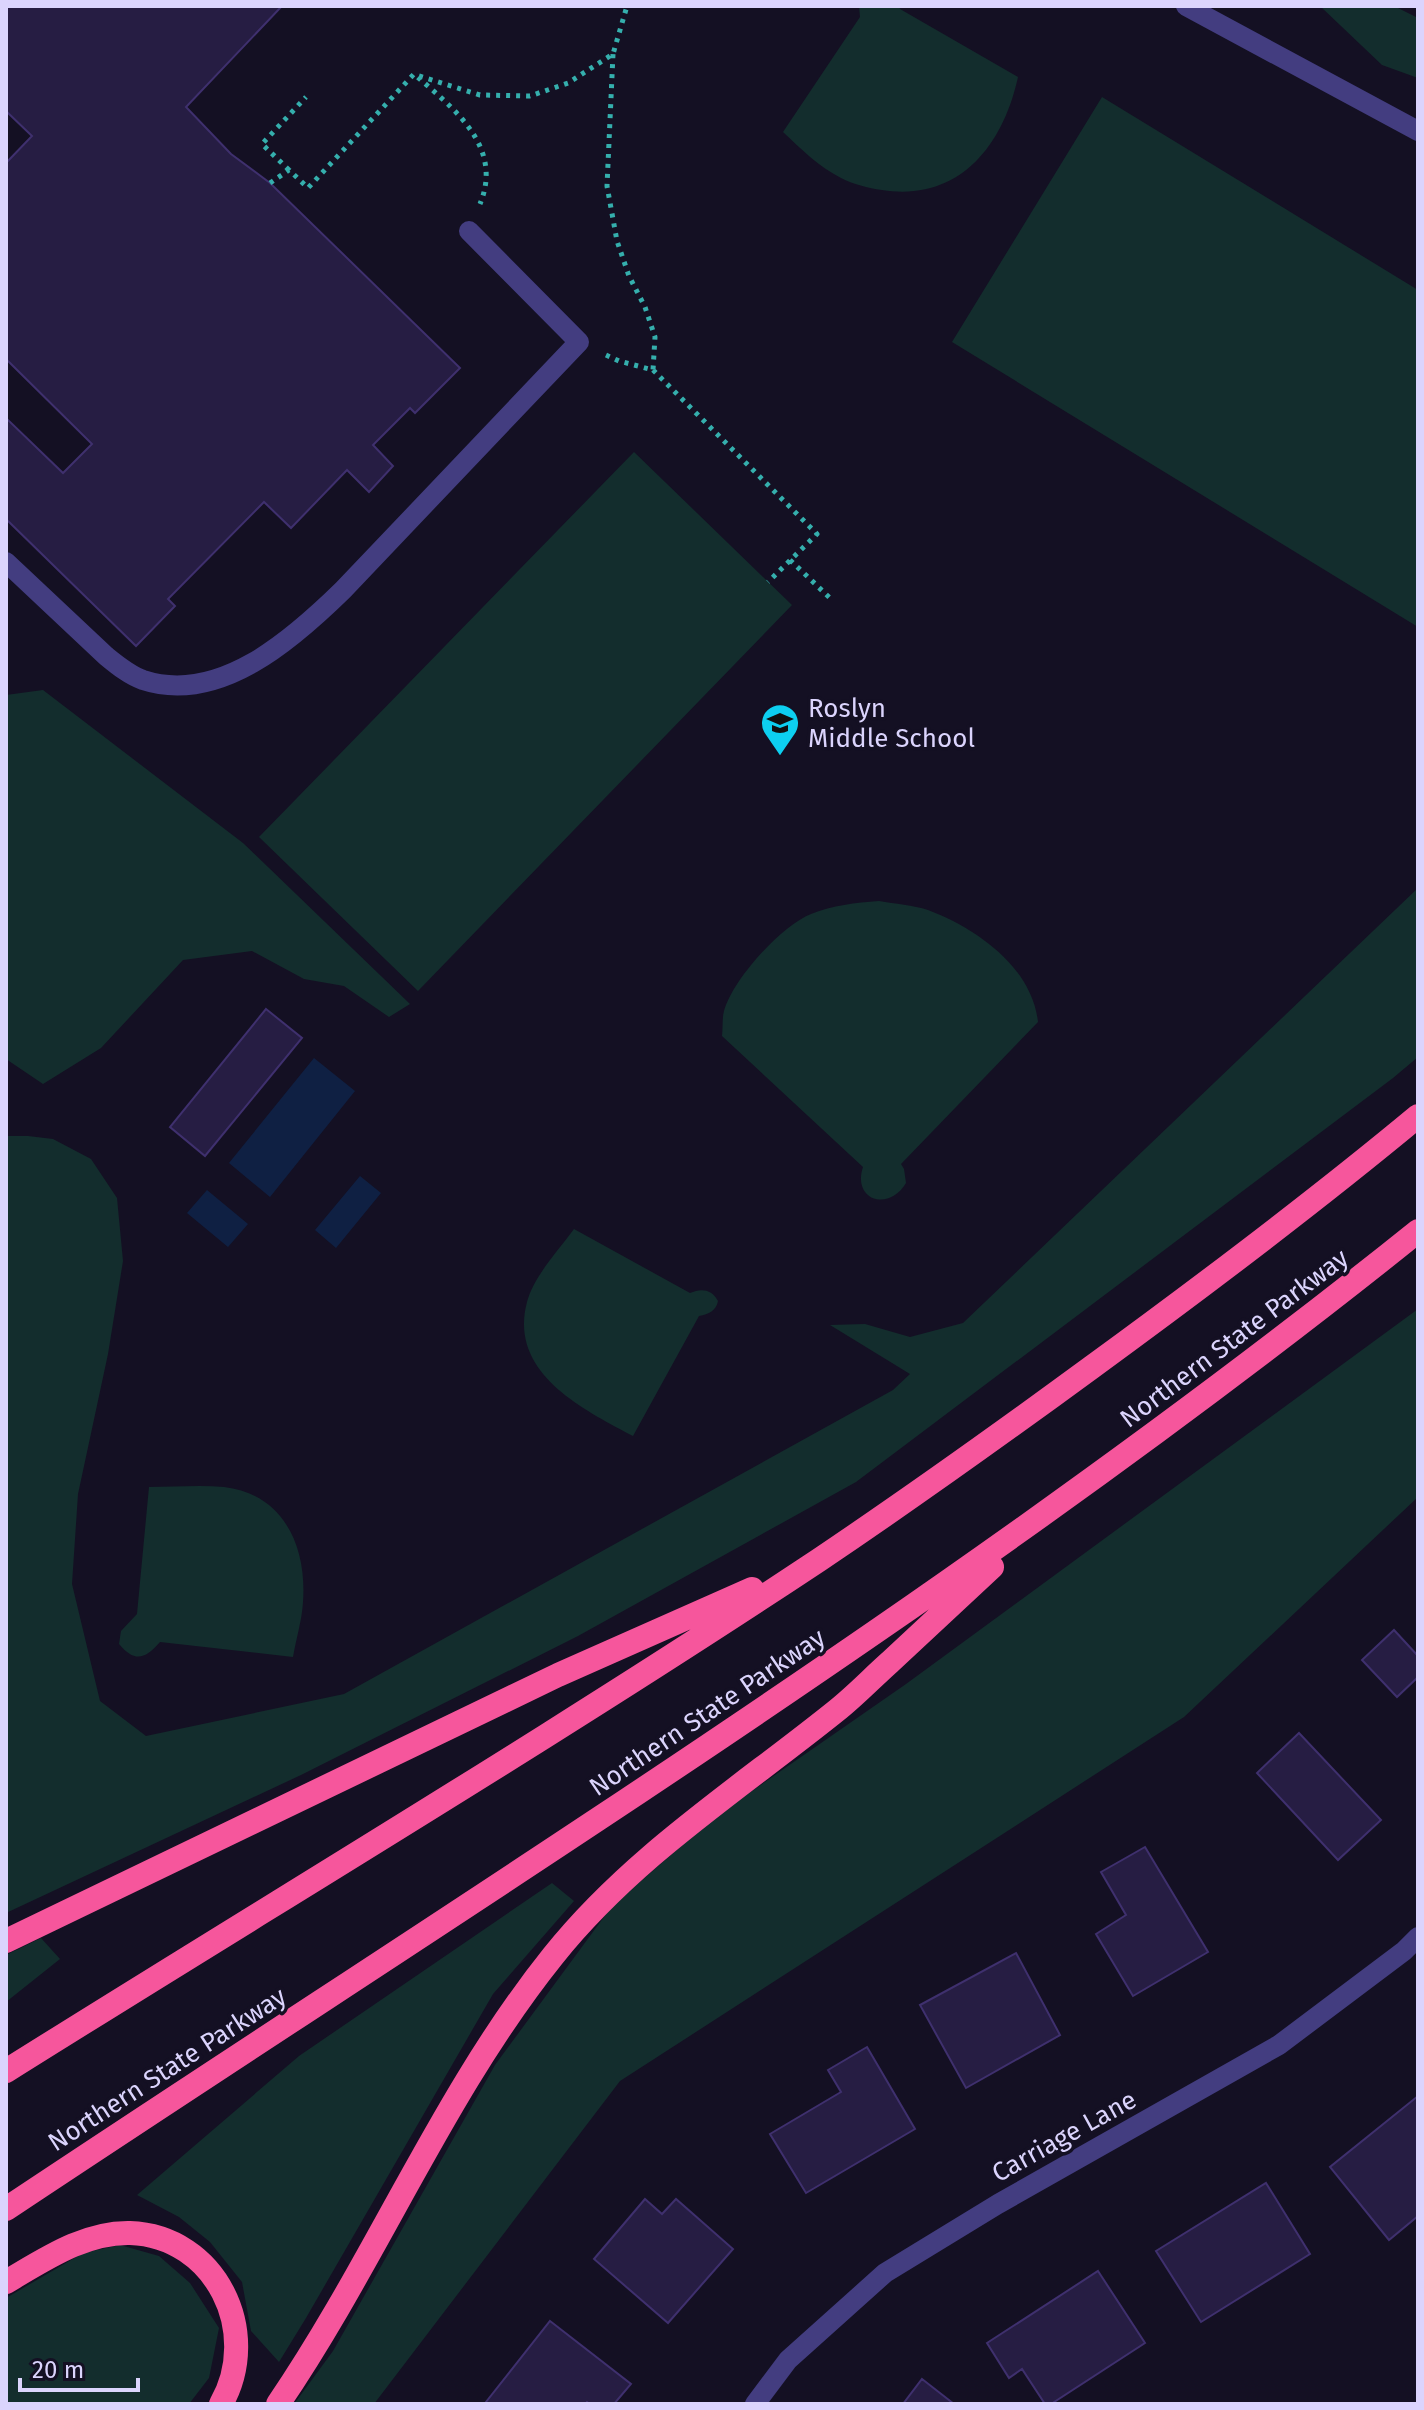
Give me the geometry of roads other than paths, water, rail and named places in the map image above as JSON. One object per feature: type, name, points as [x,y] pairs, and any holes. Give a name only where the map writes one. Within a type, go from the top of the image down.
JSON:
[{"type":"highway","points":[[6,2071],[330,1872],[820,1559],[938,1479],[1150,1325],[1286,1222],[1418,1116]]},
{"type":"highway","name":"Northern State Parkway","points":[[6,2209],[682,1763],[923,1600],[1062,1502],[1302,1324],[1418,1231]]},
{"type":"highway","points":[[278,2404],[325,2332],[470,2076],[496,2034],[554,1954],[589,1915],[662,1846],[839,1709],[1062,1502]]},
{"type":"highway","points":[[6,1941],[558,1675],[820,1559]]},
{"type":"highway","points":[[6,2282],[67,2247],[96,2237],[129,2233],[171,2241],[205,2267],[221,2288],[235,2323],[237,2359],[233,2379],[221,2404]]},
{"type":"street","points":[[1189,7],[1418,131]]},
{"type":"street","points":[[6,562],[106,656],[140,679],[177,685],[199,683],[252,664],[277,649],[313,620],[352,581],[579,342],[469,231]]},
{"type":"street","name":"Carriage Lane","points":[[755,2404],[788,2360],[885,2273],[998,2204],[1279,2045],[1404,1951],[1418,1937]]},
{"type":"water","points":[[314,1058],[355,1091],[270,1197],[229,1163]]},
{"type":"water","points":[[360,1176],[381,1193],[336,1248],[315,1230]]},
{"type":"water","points":[[207,1190],[248,1224],[228,1247],[187,1213]]},
{"type":"place","name":"Roslyn Middle School","points":[[780,757]]}]
